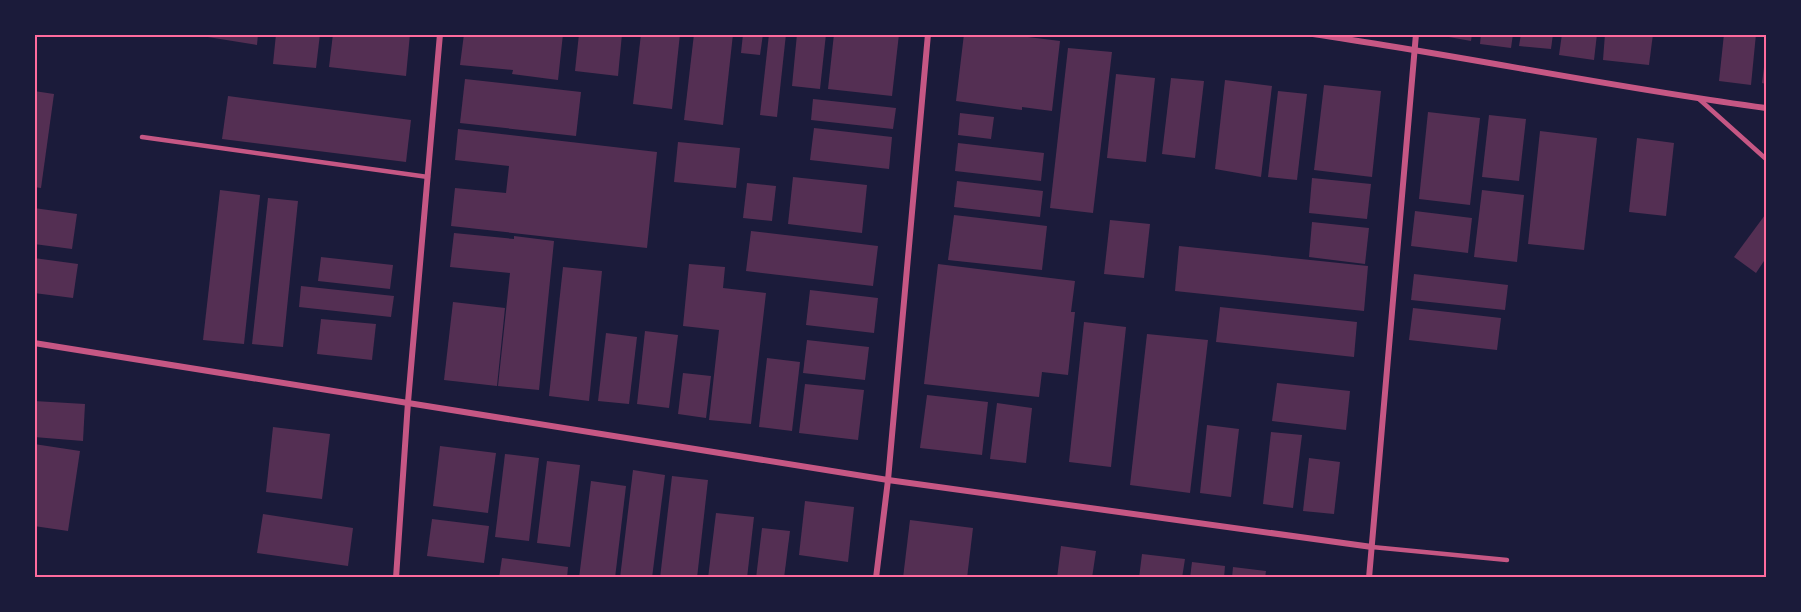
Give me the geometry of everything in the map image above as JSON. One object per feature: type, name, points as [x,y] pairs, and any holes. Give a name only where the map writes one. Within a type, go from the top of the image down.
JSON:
[{"type":"street","points":[[396,578],[408,402],[440,34]]},
{"type":"street","points":[[876,578],[888,480],[928,34]]},
{"type":"street","points":[[1312,34],[1415,49],[1698,99],[1767,108]]},
{"type":"street","points":[[1369,578],[1416,34]]},
{"type":"street","points":[[34,343],[888,480],[1372,547]]},
{"type":"lane","points":[[1698,99],[1767,159]]},
{"type":"lane","points":[[142,137],[428,177]]},
{"type":"lane","points":[[1372,547],[1507,560]]},
{"type":"building","points":[[189,34],[258,34],[257,45]]},
{"type":"building","points":[[276,34],[320,34],[316,68],[273,64]]},
{"type":"building","points":[[333,34],[410,34],[406,76],[329,67]]},
{"type":"building","points":[[464,34],[563,34],[558,80],[512,74],[513,70],[460,65]]},
{"type":"building","points":[[579,34],[622,34],[618,76],[575,71]]},
{"type":"building","points":[[641,34],[680,34],[672,109],[633,104]]},
{"type":"building","points":[[694,34],[733,34],[723,125],[684,120]]},
{"type":"building","points":[[743,34],[763,34],[760,55],[741,53]]},
{"type":"building","points":[[769,34],[786,34],[777,117],[760,115]]},
{"type":"building","points":[[797,34],[826,34],[820,89],[792,86]]},
{"type":"building","points":[[834,34],[899,34],[892,96],[828,89]]},
{"type":"building","points":[[964,34],[1004,34],[1060,41],[1052,111],[1022,107],[1022,110],[956,101]]},
{"type":"building","points":[[1432,34],[1472,34],[1471,41]]},
{"type":"building","points":[[1481,34],[1513,34],[1511,48],[1480,44]]},
{"type":"building","points":[[1521,34],[1553,34],[1551,49],[1519,46]]},
{"type":"building","points":[[1562,34],[1597,34],[1594,60],[1559,55]]},
{"type":"building","points":[[1605,34],[1653,34],[1649,65],[1603,60]]},
{"type":"building","points":[[1724,34],[1756,34],[1751,85],[1719,81]]},
{"type":"building","points":[[1068,48],[1112,52],[1093,213],[1050,208]]},
{"type":"building","points":[[1766,59],[1766,84],[1762,83]]},
{"type":"building","points":[[1116,74],[1155,78],[1146,162],[1107,158]]},
{"type":"building","points":[[1171,78],[1204,81],[1195,158],[1162,154]]},
{"type":"building","points":[[465,79],[581,92],[576,136],[460,123]]},
{"type":"building","points":[[1225,80],[1272,86],[1261,177],[1215,169]]},
{"type":"building","points":[[1324,85],[1381,91],[1372,177],[1314,170]]},
{"type":"building","points":[[34,91],[54,94],[41,188],[34,187]]},
{"type":"building","points":[[1278,91],[1307,94],[1297,180],[1268,177]]},
{"type":"building","points":[[228,96],[411,120],[406,162],[222,139]]},
{"type":"building","points":[[813,99],[896,108],[893,129],[811,120]]},
{"type":"building","points":[[1428,112],[1480,118],[1470,205],[1419,199]]},
{"type":"building","points":[[960,113],[994,117],[991,139],[958,135]]},
{"type":"building","points":[[1489,115],[1526,119],[1519,181],[1482,177]]},
{"type":"building","points":[[814,128],[892,137],[889,169],[810,160]]},
{"type":"building","points":[[458,129],[657,152],[647,248],[451,226],[455,188],[506,193],[509,166],[455,160]]},
{"type":"building","points":[[1540,131],[1597,138],[1584,250],[1528,244]]},
{"type":"building","points":[[1637,138],[1674,143],[1666,216],[1629,212]]},
{"type":"building","points":[[678,142],[740,148],[736,188],[674,182]]},
{"type":"building","points":[[958,143],[1044,153],[1041,181],[955,171]]},
{"type":"building","points":[[793,177],[867,185],[862,233],[788,224]]},
{"type":"building","points":[[1312,178],[1371,184],[1367,219],[1309,213]]},
{"type":"building","points":[[957,181],[1043,191],[1040,217],[954,207]]},
{"type":"building","points":[[747,183],[776,186],[772,221],[743,218]]},
{"type":"building","points":[[220,190],[260,195],[244,344],[203,340]]},
{"type":"building","points":[[1482,190],[1524,195],[1517,262],[1474,257]]},
{"type":"building","points":[[268,198],[298,201],[283,347],[252,344]]},
{"type":"building","points":[[34,208],[77,214],[72,249],[34,244]]},
{"type":"building","points":[[1415,211],[1472,218],[1468,253],[1411,246]]},
{"type":"building","points":[[954,215],[1047,226],[1042,270],[948,260]]},
{"type":"building","points":[[1765,215],[1766,258],[1756,273],[1734,257]]},
{"type":"building","points":[[1110,220],[1150,224],[1144,278],[1104,274]]},
{"type":"building","points":[[1312,222],[1369,228],[1365,264],[1309,257]]},
{"type":"building","points":[[751,231],[878,246],[873,286],[746,271]]},
{"type":"building","points":[[454,233],[554,241],[539,390],[498,386],[510,273],[450,267]]},
{"type":"building","points":[[1179,246],[1368,266],[1364,311],[1175,291]]},
{"type":"building","points":[[321,257],[393,265],[390,289],[318,281]]},
{"type":"building","points":[[34,258],[78,264],[73,298],[34,293]]},
{"type":"building","points":[[689,264],[725,267],[723,288],[766,293],[751,424],[709,420],[719,330],[683,326]]},
{"type":"building","points":[[938,264],[1075,281],[1071,312],[1075,312],[1068,375],[1042,372],[1039,397],[924,384]]},
{"type":"building","points":[[563,267],[602,271],[589,401],[549,396]]},
{"type":"building","points":[[1414,274],[1508,285],[1505,310],[1411,300]]},
{"type":"building","points":[[301,286],[394,296],[391,317],[299,307]]},
{"type":"building","points":[[810,290],[878,298],[874,333],[806,325]]},
{"type":"building","points":[[453,302],[505,308],[497,386],[444,380]]},
{"type":"building","points":[[1220,307],[1357,322],[1354,357],[1216,342]]},
{"type":"building","points":[[1413,308],[1501,318],[1497,350],[1409,340]]},
{"type":"building","points":[[321,319],[376,324],[372,360],[317,354]]},
{"type":"building","points":[[1084,322],[1126,327],[1111,467],[1069,462]]},
{"type":"building","points":[[645,331],[678,335],[669,408],[637,404]]},
{"type":"building","points":[[606,333],[637,337],[629,404],[598,401]]},
{"type":"building","points":[[1147,334],[1208,340],[1190,493],[1130,485]]},
{"type":"building","points":[[807,340],[869,347],[865,380],[803,373]]},
{"type":"building","points":[[767,358],[800,362],[792,431],[759,427]]},
{"type":"building","points":[[683,373],[711,376],[706,418],[678,414]]},
{"type":"building","points":[[1277,383],[1350,391],[1346,430],[1272,421]]},
{"type":"building","points":[[805,384],[864,390],[858,440],[799,433]]},
{"type":"building","points":[[927,395],[988,402],[982,455],[920,448]]},
{"type":"building","points":[[34,401],[85,404],[83,441],[34,437]]},
{"type":"building","points":[[997,403],[1032,408],[1026,463],[990,459]]},
{"type":"building","points":[[1207,425],[1239,429],[1231,497],[1200,493]]},
{"type":"building","points":[[273,427],[330,434],[322,499],[266,492]]},
{"type":"building","points":[[1271,432],[1302,435],[1293,508],[1263,504]]},
{"type":"building","points":[[34,444],[80,451],[68,531],[34,526]]},
{"type":"building","points":[[440,446],[496,453],[488,513],[433,506]]},
{"type":"building","points":[[505,454],[539,458],[529,541],[495,537]]},
{"type":"building","points":[[1309,458],[1340,462],[1334,514],[1303,511]]},
{"type":"building","points":[[547,461],[580,465],[570,547],[537,543]]},
{"type":"building","points":[[633,470],[665,475],[652,578],[620,578]]},
{"type":"building","points":[[672,476],[708,480],[697,578],[660,578]]},
{"type":"building","points":[[591,481],[626,486],[615,578],[579,578]]},
{"type":"building","points":[[805,501],[854,507],[848,562],[799,555]]},
{"type":"building","points":[[716,513],[754,517],[747,578],[708,578]]},
{"type":"building","points":[[263,514],[353,528],[348,566],[257,553]]},
{"type":"building","points":[[432,519],[489,526],[484,563],[427,556]]},
{"type":"building","points":[[910,520],[973,528],[967,578],[903,578]]},
{"type":"building","points":[[762,528],[790,531],[784,578],[756,578]]},
{"type":"building","points":[[1061,546],[1096,551],[1092,578],[1057,578]]},
{"type":"building","points":[[1142,554],[1185,559],[1182,578],[1139,578]]},
{"type":"building","points":[[502,558],[568,567],[567,578],[499,578]]},
{"type":"building","points":[[1192,562],[1225,566],[1224,578],[1190,578]]},
{"type":"building","points":[[1233,567],[1266,571],[1265,578],[1232,578]]}]
